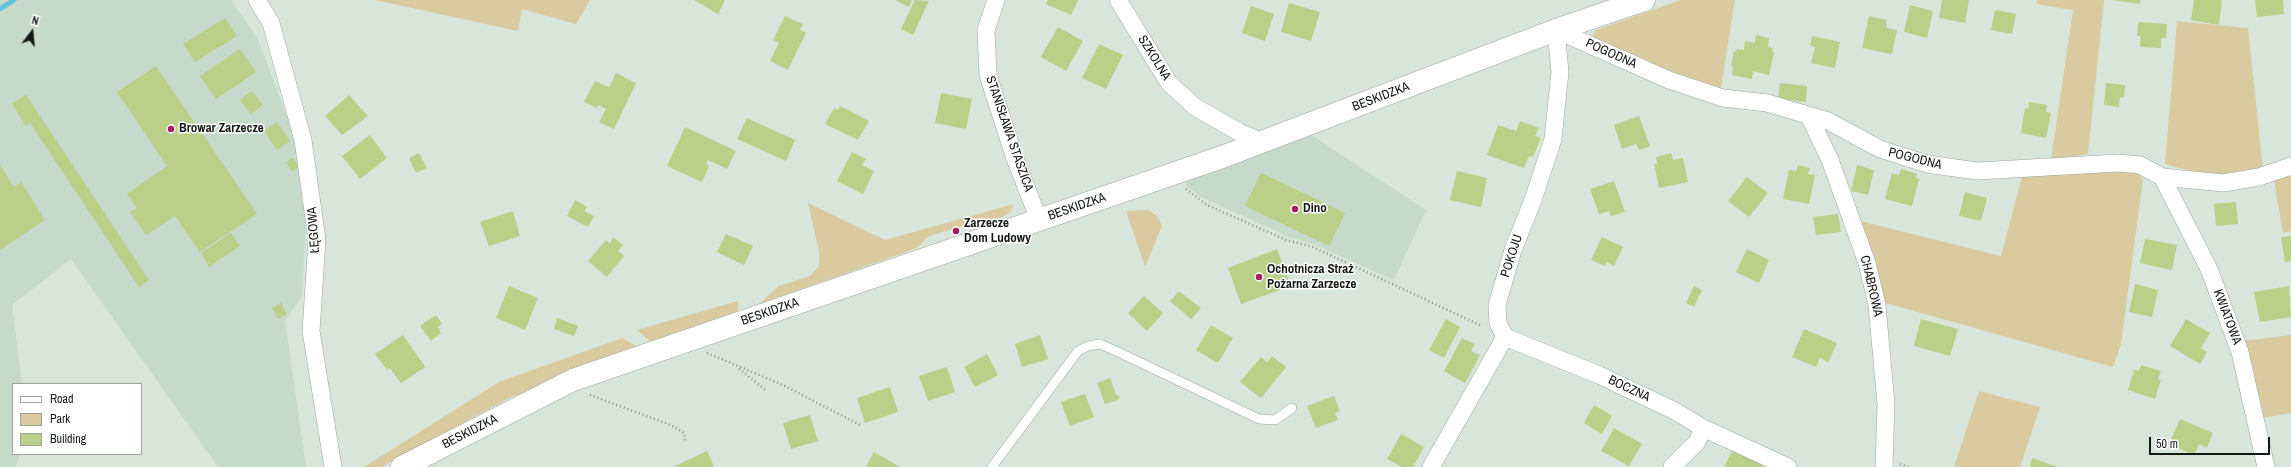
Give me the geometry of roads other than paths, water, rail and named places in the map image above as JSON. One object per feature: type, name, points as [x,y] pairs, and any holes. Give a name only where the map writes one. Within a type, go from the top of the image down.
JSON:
[{"type":"street","name":"ŁĘGOWA","points":[[258,0],[271,23],[303,140],[318,240],[311,331],[333,467]]},
{"type":"street","name":"STANISŁAWA STASZICA","points":[[996,0],[986,30],[988,75],[1014,156],[1039,220]]},
{"type":"street","name":"SZKOLNA","points":[[1118,0],[1169,83],[1195,107],[1239,132],[1263,142]]},
{"type":"street","name":"BESKIDZKA","points":[[402,467],[563,385],[683,342],[1263,142],[1556,30],[1644,0]]},
{"type":"street","name":"POGODNA","points":[[1556,30],[1669,80],[1723,98],[1767,103],[1828,121],[1880,149],[1927,164],[1977,171],[2118,163],[2140,165],[2162,177],[2223,183],[2259,177],[2291,166]]},
{"type":"street","name":"POKOJU","points":[[1431,467],[1502,330],[1498,305],[1512,250],[1533,200],[1553,140],[1560,72],[1556,30]]},
{"type":"street","name":"CHABROWA","points":[[1809,116],[1830,160],[1867,263],[1877,305],[1886,404],[1884,467]]},
{"type":"street","name":"KWIATOWA","points":[[2162,177],[2209,269],[2240,352],[2266,467]]},
{"type":"street","name":"BOCZNA","points":[[1502,330],[1600,375],[1675,411],[1703,428],[1788,467]]},
{"type":"street","points":[[1672,467],[1697,442],[1703,428]]},
{"type":"lane","points":[[992,467],[1078,351],[1088,346],[1100,344],[1259,419],[1276,420],[1292,408]]},
{"type":"waterway","points":[[0,9],[14,0]]},
{"type":"place","name":"Browar Zarzecze","points":[[171,129]]},
{"type":"place","name":"Dino","points":[[1295,209]]},
{"type":"place","name":"Zarzecze Dom Ludowy","points":[[956,231]]},
{"type":"place","name":"Ochotnicza Straż Pożarna Zarzecze","points":[[1259,277]]}]
